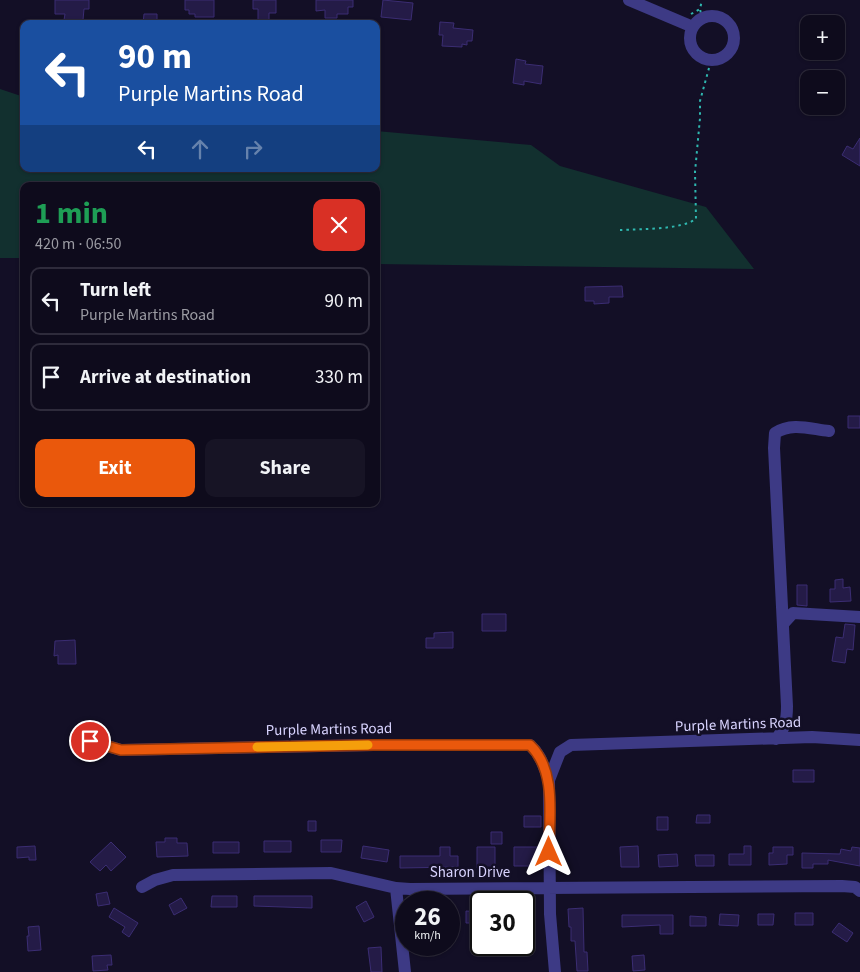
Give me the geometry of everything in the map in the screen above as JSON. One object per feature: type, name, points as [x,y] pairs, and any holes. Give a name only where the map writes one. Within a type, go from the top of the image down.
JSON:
[{"type":"street","points":[[629,0],[698,18]]},
{"type":"street","points":[[776,740],[784,730],[787,722],[774,448],[775,433],[784,427],[797,426],[829,431]]},
{"type":"street","points":[[782,601],[790,604],[793,613]]},
{"type":"street","points":[[793,613],[860,617]]},
{"type":"street","points":[[783,624],[793,613]]},
{"type":"street","name":"Purple Martins Road","points":[[549,780],[560,752],[571,745],[812,738],[860,740]]},
{"type":"street","name":"Purple Martins Road","points":[[90,741],[121,750],[364,745],[530,745],[543,762],[549,780],[550,888],[554,972]]},
{"type":"street","name":"Sharon Drive","points":[[142,887],[155,880],[173,875],[330,873],[396,888],[842,886],[855,887],[860,891]]},
{"type":"street","points":[[396,888],[405,972]]},
{"type":"path","points":[[686,15],[698,18],[702,0]]},
{"type":"path","points":[[620,230],[689,224],[696,219],[695,172],[700,100],[709,68]]},
{"type":"green space","points":[[0,89],[20,96],[20,172],[380,172],[380,131],[531,145],[560,166],[706,207],[754,269],[380,264],[380,182],[20,182],[20,258],[0,258]]},
{"type":"building","points":[[55,0],[89,0],[89,9],[84,9],[83,20],[64,20],[65,14],[55,14]]},
{"type":"building","points":[[185,0],[214,0],[214,17],[195,17],[195,14],[189,14],[189,10],[185,10]]},
{"type":"building","points":[[253,0],[276,0],[276,13],[269,13],[269,20],[258,20],[258,9],[253,9]]},
{"type":"building","points":[[316,0],[353,0],[353,7],[348,7],[348,14],[337,14],[337,18],[325,18],[325,10],[316,11]]},
{"type":"building","points":[[383,0],[413,3],[411,20],[381,17]]},
{"type":"building","points":[[144,14],[157,14],[157,20],[143,20]]},
{"type":"building","points":[[440,22],[454,23],[453,28],[473,30],[472,41],[467,41],[467,45],[462,44],[462,47],[442,46],[443,35],[439,35]]},
{"type":"building","points":[[516,59],[526,61],[525,64],[543,66],[541,84],[524,81],[524,85],[513,83]]},
{"type":"building","points":[[860,138],[860,166],[842,155],[847,146],[853,149]]},
{"type":"building","points":[[622,286],[623,297],[609,297],[609,303],[594,304],[594,301],[585,301],[585,287]]},
{"type":"building","points":[[848,416],[860,416],[860,428],[848,428]]},
{"type":"building","points":[[843,579],[843,588],[850,587],[851,601],[830,602],[830,589],[835,589],[835,580]]},
{"type":"building","points":[[797,585],[807,585],[807,606],[797,605]]},
{"type":"building","points":[[482,614],[506,614],[506,631],[482,631]]},
{"type":"building","points":[[845,624],[855,625],[853,650],[847,649],[845,663],[832,661],[836,637],[843,638]]},
{"type":"building","points":[[453,632],[453,648],[426,648],[426,638],[434,638],[434,633]]},
{"type":"building","points":[[75,640],[76,664],[58,664],[58,655],[54,656],[55,641]]},
{"type":"building","points":[[793,770],[814,770],[814,782],[793,782]]},
{"type":"building","points":[[697,815],[710,815],[710,823],[696,823]]},
{"type":"building","points":[[524,816],[541,816],[541,827],[524,827]]},
{"type":"building","points":[[657,817],[668,817],[668,830],[657,830]]},
{"type":"building","points":[[308,821],[316,821],[316,831],[308,831]]},
{"type":"building","points":[[491,832],[502,832],[502,844],[491,844]]},
{"type":"building","points":[[165,838],[177,838],[177,843],[187,843],[188,856],[157,857],[156,842],[165,842]]},
{"type":"building","points":[[321,840],[342,840],[341,852],[321,852]]},
{"type":"building","points":[[264,841],[291,841],[291,852],[264,852]]},
{"type":"building","points":[[111,842],[126,857],[111,871],[106,865],[100,871],[90,862]]},
{"type":"building","points":[[213,842],[239,842],[239,853],[213,853]]},
{"type":"building","points":[[35,846],[36,860],[29,860],[29,857],[17,858],[17,847]]},
{"type":"building","points":[[363,846],[389,850],[387,862],[361,858]]},
{"type":"building","points":[[638,846],[639,867],[621,867],[620,847]]},
{"type":"building","points":[[744,846],[751,846],[751,865],[729,865],[729,854],[744,854]]},
{"type":"building","points":[[440,847],[450,847],[450,856],[458,856],[458,867],[400,868],[400,856],[440,856]]},
{"type":"building","points":[[477,847],[495,847],[495,868],[477,868]]},
{"type":"building","points":[[514,847],[539,847],[539,866],[514,866]]},
{"type":"building","points":[[773,847],[793,847],[793,855],[787,855],[787,864],[769,865],[769,853],[773,853]]},
{"type":"building","points":[[852,847],[860,848],[860,866],[828,860],[828,864],[813,864],[813,868],[802,868],[802,853],[840,854],[841,849],[851,851]]},
{"type":"building","points":[[677,854],[678,866],[659,867],[658,855]]},
{"type":"building","points":[[695,855],[714,855],[714,866],[696,866]]},
{"type":"building","points":[[107,892],[110,904],[98,906],[96,894]]},
{"type":"building","points":[[212,896],[237,896],[237,907],[211,907]]},
{"type":"building","points":[[254,896],[312,896],[312,908],[254,906]]},
{"type":"building","points":[[181,898],[187,908],[174,915],[169,905]]},
{"type":"building","points":[[366,901],[374,917],[364,922],[356,907]]},
{"type":"building","points":[[114,908],[138,923],[129,937],[122,932],[125,927],[109,917]]},
{"type":"building","points":[[583,908],[584,952],[587,952],[588,971],[577,971],[575,941],[571,941],[568,909]]},
{"type":"building","points":[[466,911],[470,911],[470,923],[466,923]]},
{"type":"building","points":[[795,913],[813,913],[813,925],[795,925]]},
{"type":"building","points":[[720,914],[739,915],[738,926],[719,925]]},
{"type":"building","points":[[758,914],[774,914],[773,925],[758,925]]},
{"type":"building","points":[[622,915],[673,915],[673,934],[660,934],[660,925],[622,927]]},
{"type":"building","points":[[690,916],[706,917],[706,926],[690,926]]},
{"type":"building","points":[[839,923],[853,933],[847,942],[832,932]]},
{"type":"building","points":[[39,926],[41,950],[28,951],[28,927]]},
{"type":"building","points":[[381,947],[382,972],[371,972],[368,948]]},
{"type":"building","points":[[111,955],[112,965],[107,965],[108,970],[93,971],[92,956]]},
{"type":"building","points":[[644,955],[645,970],[633,971],[632,956]]},
{"type":"slow traffic","points":[[257,747],[368,745]]},
{"type":"route","points":[[90,741],[121,750],[374,745],[530,745],[543,762],[549,780],[549,852]]}]
